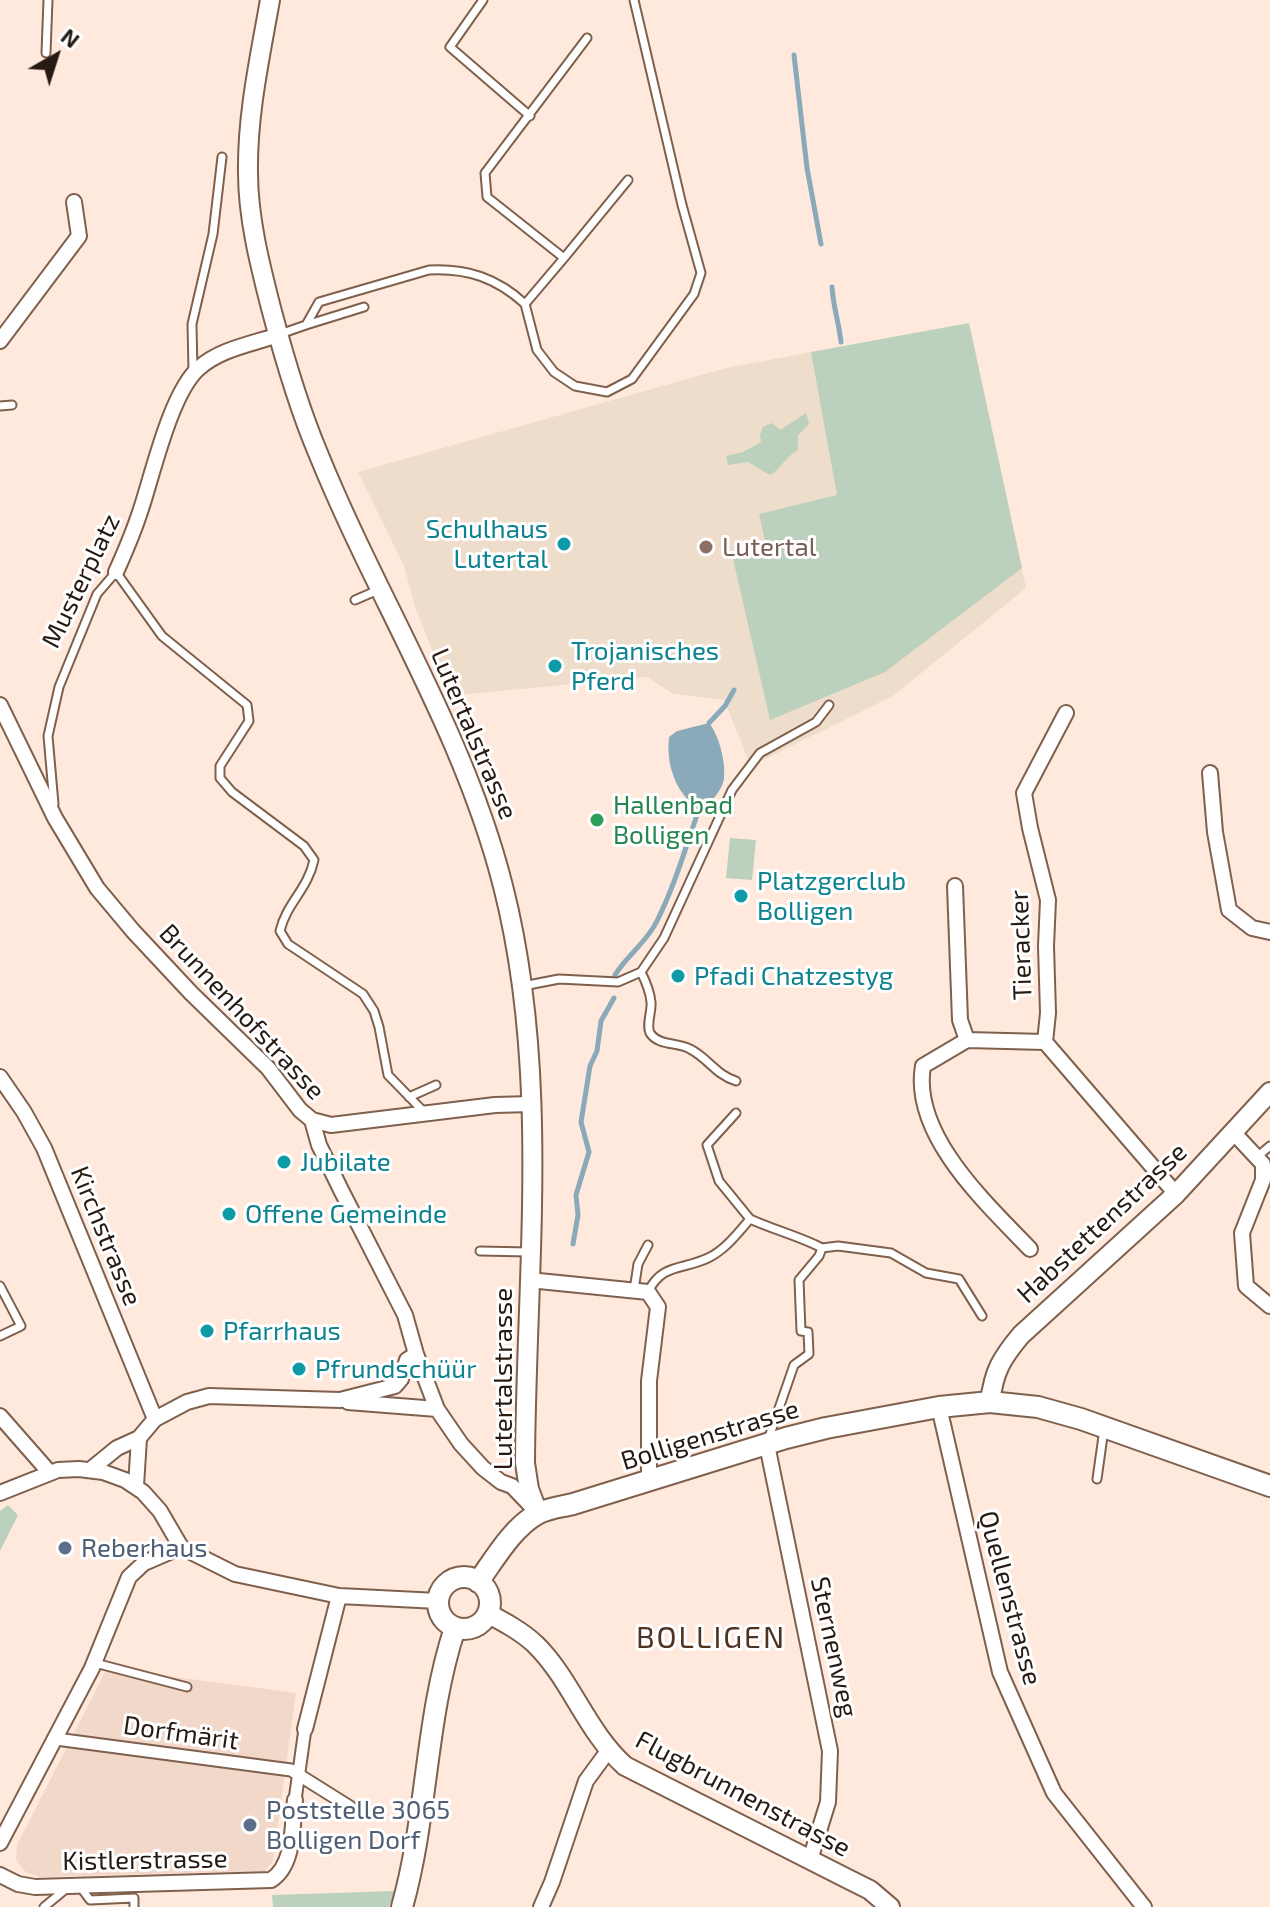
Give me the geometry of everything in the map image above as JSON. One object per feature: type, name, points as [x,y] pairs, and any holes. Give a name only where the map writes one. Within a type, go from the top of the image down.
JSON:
[{"type":"main road","name":"Bolligenstrasse","points":[[478,1582],[508,1542],[538,1513],[826,1428],[939,1407],[990,1402],[1038,1407],[1270,1486]]},
{"type":"main road","points":[[463,1578],[478,1582],[487,1592],[487,1613],[475,1627],[455,1628],[444,1620],[438,1601],[443,1587],[463,1578]]},
{"type":"main road","points":[[402,1907],[415,1862],[440,1679],[455,1628]]},
{"type":"street","name":"Lutertalstrasse","points":[[270,0],[253,100],[248,177],[260,265],[278,335],[318,455],[439,709],[478,805],[503,884],[523,986],[531,1104],[525,1463],[529,1489],[538,1513]]},
{"type":"street","points":[[0,341],[79,236],[74,202]]},
{"type":"street","points":[[193,373],[216,356],[278,335]]},
{"type":"street","name":"Musterplatz","points":[[116,572],[137,522],[175,406],[193,373]]},
{"type":"street","name":"Brunnenhofstrasse","points":[[0,705],[55,818],[113,909],[191,993],[268,1068],[300,1110],[312,1120],[319,1145],[405,1315],[437,1409],[461,1444],[483,1468],[501,1482],[512,1486],[538,1513]]},
{"type":"street","name":"Tieracker","points":[[1045,1042],[1048,900],[1024,793],[1066,713]]},
{"type":"street","points":[[1210,773],[1215,832],[1229,910],[1252,928],[1270,932]]},
{"type":"street","points":[[955,886],[960,1020],[967,1040]]},
{"type":"street","points":[[1030,1249],[961,1176],[933,1126],[920,1084],[923,1066],[967,1040],[1045,1042],[1176,1194]]},
{"type":"street","name":"Kirchstrasse","points":[[0,1077],[44,1148],[155,1419]]},
{"type":"street","name":"Habstettenstrasse","points":[[990,1402],[1000,1360],[1021,1335],[1176,1194],[1270,1092]]},
{"type":"street","points":[[312,1120],[331,1125],[495,1105],[531,1104]]},
{"type":"street","points":[[1233,1132],[1264,1151],[1265,1172],[1242,1233],[1246,1286],[1270,1306]]},
{"type":"street","points":[[529,1280],[641,1291],[658,1307],[649,1381],[649,1480]]},
{"type":"street","points":[[340,1400],[395,1386],[401,1379],[407,1360],[416,1354]]},
{"type":"street","points":[[90,1470],[117,1448],[139,1438],[155,1419],[192,1400],[209,1396],[340,1400],[366,1405],[437,1409]]},
{"type":"street","name":"Quellenstrasse","points":[[939,1407],[1000,1672],[1054,1793],[1144,1907]]},
{"type":"street","points":[[0,1416],[50,1473]]},
{"type":"street","points":[[136,1486],[139,1438]]},
{"type":"street","name":"Sternenweg","points":[[767,1445],[830,1751],[828,1802],[810,1860]]},
{"type":"street","points":[[0,1493],[70,1468],[114,1475],[136,1486],[160,1511],[181,1547],[250,1578],[339,1596],[438,1601]]},
{"type":"street","points":[[0,1843],[95,1663],[133,1571],[181,1547]]},
{"type":"street","points":[[295,1800],[305,1729],[339,1596]]},
{"type":"street","name":"Flugbrunnenstrasse","points":[[487,1613],[536,1645],[608,1751],[638,1774],[870,1890],[890,1907]]},
{"type":"street","name":"Dorfmärit","points":[[56,1739],[291,1770],[350,1807]]},
{"type":"street","points":[[541,1907],[586,1781],[608,1751]]},
{"type":"street","name":"Kistlerstrasse","points":[[0,1875],[18,1884],[35,1887],[264,1881],[276,1877],[286,1863],[295,1800]]},
{"type":"lane","points":[[46,53],[48,0]]},
{"type":"lane","points":[[483,0],[450,47],[530,116]]},
{"type":"lane","points":[[306,325],[319,302],[429,270],[463,271],[504,287],[525,304],[537,350],[554,372],[575,386],[607,392],[632,379],[694,294],[701,273],[634,0]]},
{"type":"lane","points":[[564,258],[487,197],[485,173],[587,38]]},
{"type":"lane","name":"Musterplatz","points":[[193,373],[192,324],[213,234],[222,157]]},
{"type":"lane","points":[[525,304],[628,180]]},
{"type":"lane","points":[[278,335],[364,307]]},
{"type":"lane","points":[[0,406],[12,405]]},
{"type":"lane","points":[[116,572],[162,636],[247,705],[249,721],[220,766],[220,778],[232,792],[304,846],[314,860],[310,878],[283,917],[280,931],[288,944],[363,994],[374,1011],[379,1027],[388,1075],[425,1113]]},
{"type":"lane","name":"Musterplatz","points":[[55,818],[48,750],[50,723],[62,677],[97,594],[116,572]]},
{"type":"lane","points":[[355,600],[381,589]]},
{"type":"lane","points":[[523,986],[559,979],[618,982],[641,972],[664,938],[732,790],[745,770],[760,753],[816,722],[829,705]]},
{"type":"lane","points":[[641,972],[652,1003],[650,1032],[660,1040],[692,1049],[722,1076],[736,1081]]},
{"type":"lane","points":[[409,1097],[436,1085]]},
{"type":"lane","points":[[736,1113],[707,1145],[719,1181],[750,1219],[822,1248],[838,1246],[891,1253],[926,1273],[959,1279],[982,1316]]},
{"type":"lane","points":[[641,1291],[664,1272],[707,1259],[722,1249],[750,1219]]},
{"type":"lane","points":[[641,1291],[638,1264],[648,1245]]},
{"type":"lane","points":[[767,1445],[794,1365],[809,1354],[808,1332],[801,1331],[799,1280],[822,1248]]},
{"type":"lane","points":[[480,1251],[529,1252]]},
{"type":"lane","points":[[0,1286],[21,1326],[0,1336]]},
{"type":"lane","points":[[1097,1479],[1104,1427]]},
{"type":"lane","points":[[95,1663],[187,1687]]},
{"type":"lane","points":[[44,1907],[74,1886],[90,1900],[134,1898],[134,1907]]},
{"type":"shaded area","name":"Lutertal","points":[[969,323],[1026,588],[893,696],[751,766],[724,700],[673,694],[647,677],[458,695],[433,652],[416,610],[404,566],[358,472],[726,368]]},
{"type":"shaded area","points":[[107,1668],[296,1693],[273,1861],[265,1871],[39,1877],[20,1866],[16,1859],[17,1845]]},
{"type":"green space","points":[[969,323],[1022,568],[885,672],[770,720],[733,559],[767,550],[759,514],[837,495],[811,352]]},
{"type":"green space","points":[[806,413],[809,424],[798,435],[798,450],[770,475],[748,462],[728,465],[726,456],[743,452],[761,442],[763,427],[772,423],[780,430]]},
{"type":"green space","points":[[730,838],[756,840],[752,880],[726,878]]},
{"type":"green space","points":[[8,1505],[18,1515],[0,1551],[0,1511]]},
{"type":"green space","points":[[395,1891],[389,1907],[273,1907],[272,1895]]},
{"type":"water","points":[[709,723],[721,749],[724,779],[714,799],[697,815],[673,776],[669,737],[677,731]]},
{"type":"waterway","points":[[794,55],[807,168],[821,244]]},
{"type":"waterway","points":[[832,287],[841,342]]},
{"type":"waterway","points":[[709,723],[725,706],[734,690]]},
{"type":"waterway","points":[[615,975],[657,921],[697,815]]},
{"type":"waterway","points":[[573,1244],[578,1215],[576,1195],[589,1152],[581,1122],[590,1066],[597,1051],[601,1021],[614,998]]},
{"type":"place","name":"Schulhaus Lutertal","points":[[564,544]]},
{"type":"place","name":"Lutertal","points":[[706,547]]},
{"type":"place","name":"Trojanisches Pferd","points":[[555,666]]},
{"type":"place","name":"Hallenbad Bolligen","points":[[597,820]]},
{"type":"place","name":"Platzgerclub Bolligen","points":[[741,896]]},
{"type":"place","name":"Pfadi Chatzestyg","points":[[678,976]]},
{"type":"place","name":"Jubilate","points":[[284,1162]]},
{"type":"place","name":"Offene Gemeinde","points":[[229,1214]]},
{"type":"place","name":"Pfarrhaus","points":[[207,1331]]},
{"type":"place","name":"Pfrundschüür","points":[[299,1369]]},
{"type":"place","name":"Reberhaus","points":[[65,1548]]},
{"type":"place","name":"Poststelle 3065 Bolligen Dorf","points":[[250,1825]]},
{"type":"district","name":"BOLLIGEN","points":[[711,1638]]}]
